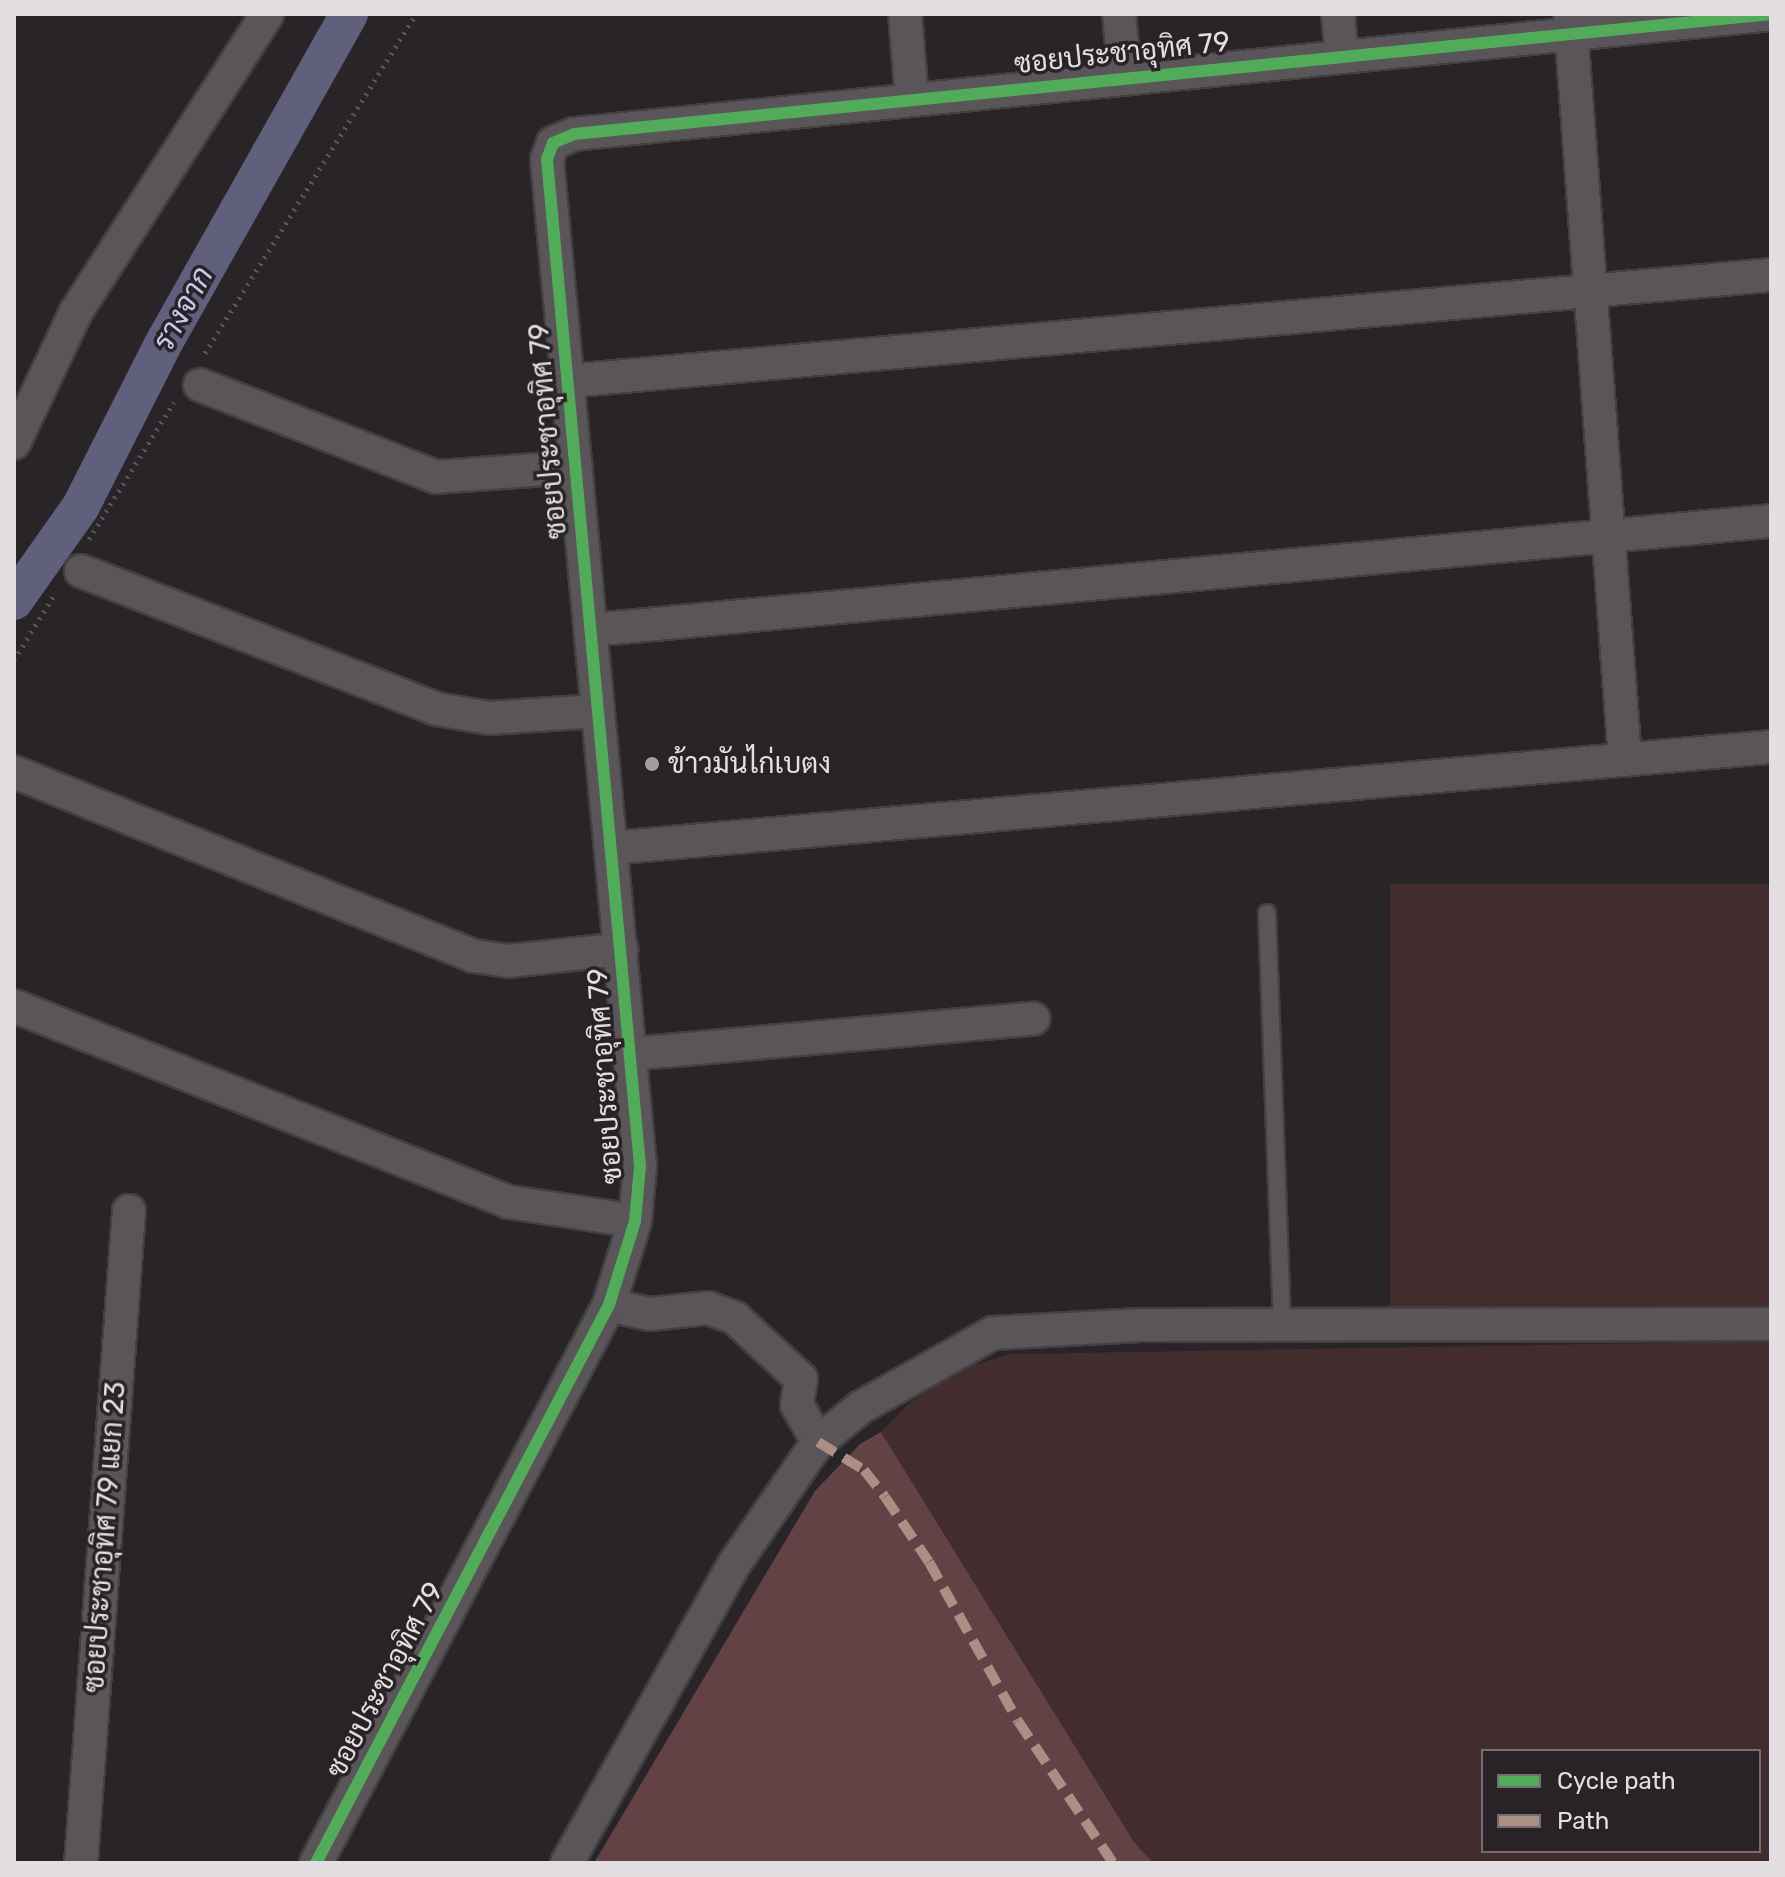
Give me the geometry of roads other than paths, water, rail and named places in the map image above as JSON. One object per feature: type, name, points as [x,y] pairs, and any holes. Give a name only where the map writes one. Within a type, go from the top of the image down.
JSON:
[{"type":"street","points":[[14,443],[76,312],[267,14]]},
{"type":"street","points":[[905,14],[912,99]]},
{"type":"street","points":[[1119,14],[1125,77]]},
{"type":"street","points":[[1338,14],[1342,56]]},
{"type":"street","name":"ซอยประชาอุทิศ 79","points":[[316,1863],[609,1305],[635,1221],[640,1166],[547,159],[553,143],[574,134],[1342,56],[1570,24],[1771,14]]},
{"type":"street","points":[[1570,24],[1625,760]]},
{"type":"street","points":[[568,381],[1771,275]]},
{"type":"street","points":[[193,380],[436,477],[576,467]]},
{"type":"street","points":[[591,630],[1771,521]]},
{"type":"street","points":[[75,567],[436,709],[489,718],[598,711]]},
{"type":"street","points":[[611,848],[1771,747]]},
{"type":"street","points":[[14,772],[482,958],[509,961],[621,949]]},
{"type":"street","points":[[14,1006],[509,1202],[635,1221]]},
{"type":"street","points":[[630,1054],[1033,1019]]},
{"type":"street","name":"ซอยประชาอุทิศ 79 แยก 23","points":[[81,1863],[129,1211]]},
{"type":"street","points":[[609,1305],[650,1314],[708,1308],[735,1318],[801,1379],[797,1405],[822,1438]]},
{"type":"street","points":[[567,1863],[735,1563],[822,1438],[861,1407],[993,1333],[1141,1325],[1771,1324]]},
{"type":"lane","points":[[1267,913],[1282,1325]]},
{"type":"waterway","name":"รางจาก","points":[[14,601],[81,506],[162,346],[349,14]]},
{"type":"place","name":"ข้าวมันไก่เบตง","points":[[652,764]]}]
